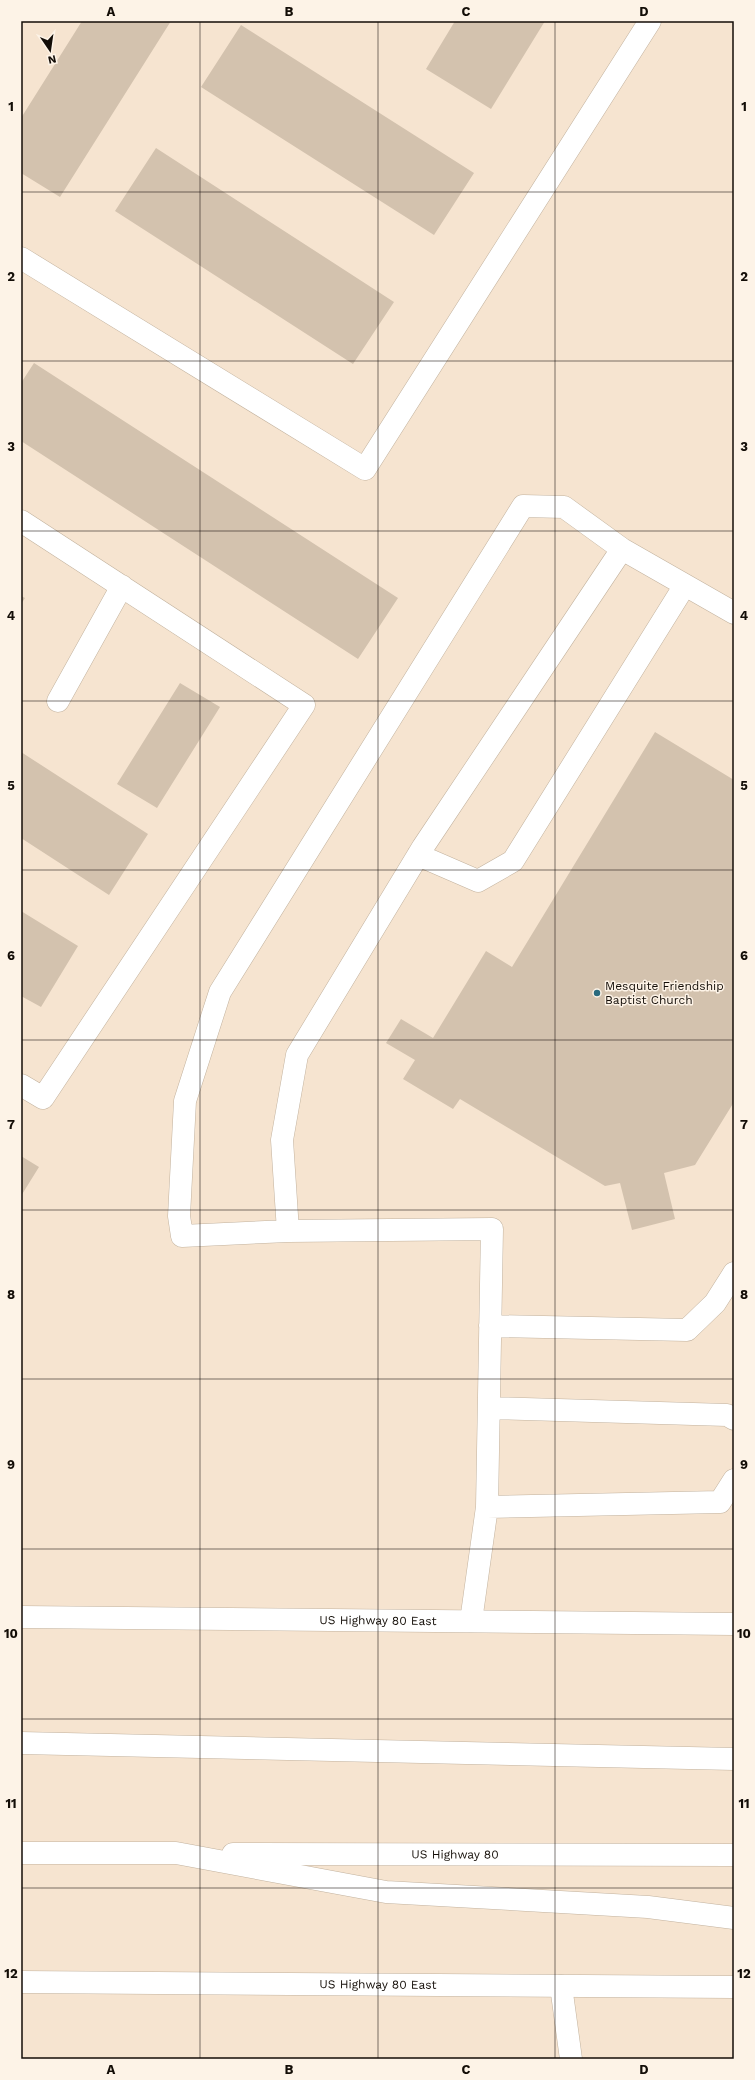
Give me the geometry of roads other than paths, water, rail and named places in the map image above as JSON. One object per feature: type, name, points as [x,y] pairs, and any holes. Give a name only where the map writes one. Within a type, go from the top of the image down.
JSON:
[{"type":"main road","points":[[21,258],[365,468],[650,21]]},
{"type":"main road","points":[[471,1621],[487,1506],[492,1228],[288,1231],[182,1236],[179,1216],[185,1101],[220,992],[523,506],[564,507],[622,548],[734,613]]},
{"type":"main road","points":[[21,521],[304,705],[43,1098],[21,1085]]},
{"type":"main road","points":[[288,1231],[282,1140],[297,1055],[418,855],[622,548]]},
{"type":"main road","points":[[418,855],[478,881],[513,861],[685,585]]},
{"type":"main road","points":[[58,701],[122,586]]},
{"type":"main road","points":[[490,1326],[687,1330],[715,1303],[734,1273]]},
{"type":"main road","points":[[488,1408],[727,1415],[734,1419]]},
{"type":"main road","points":[[487,1506],[720,1502],[734,1480]]},
{"type":"main road","name":"US Highway 80 East","points":[[21,1617],[734,1624]]},
{"type":"main road","points":[[21,1743],[734,1759]]},
{"type":"main road","points":[[21,1853],[176,1853],[386,1892],[648,1908],[734,1918]]},
{"type":"main road","name":"US Highway 80","points":[[176,1853],[734,1855]]},
{"type":"main road","name":"US Highway 80 East","points":[[21,1982],[734,1987]]},
{"type":"main road","points":[[561,1986],[570,2059]]},
{"type":"place","name":"Mesquite Friendship Baptist Church","points":[[597,993]]}]
